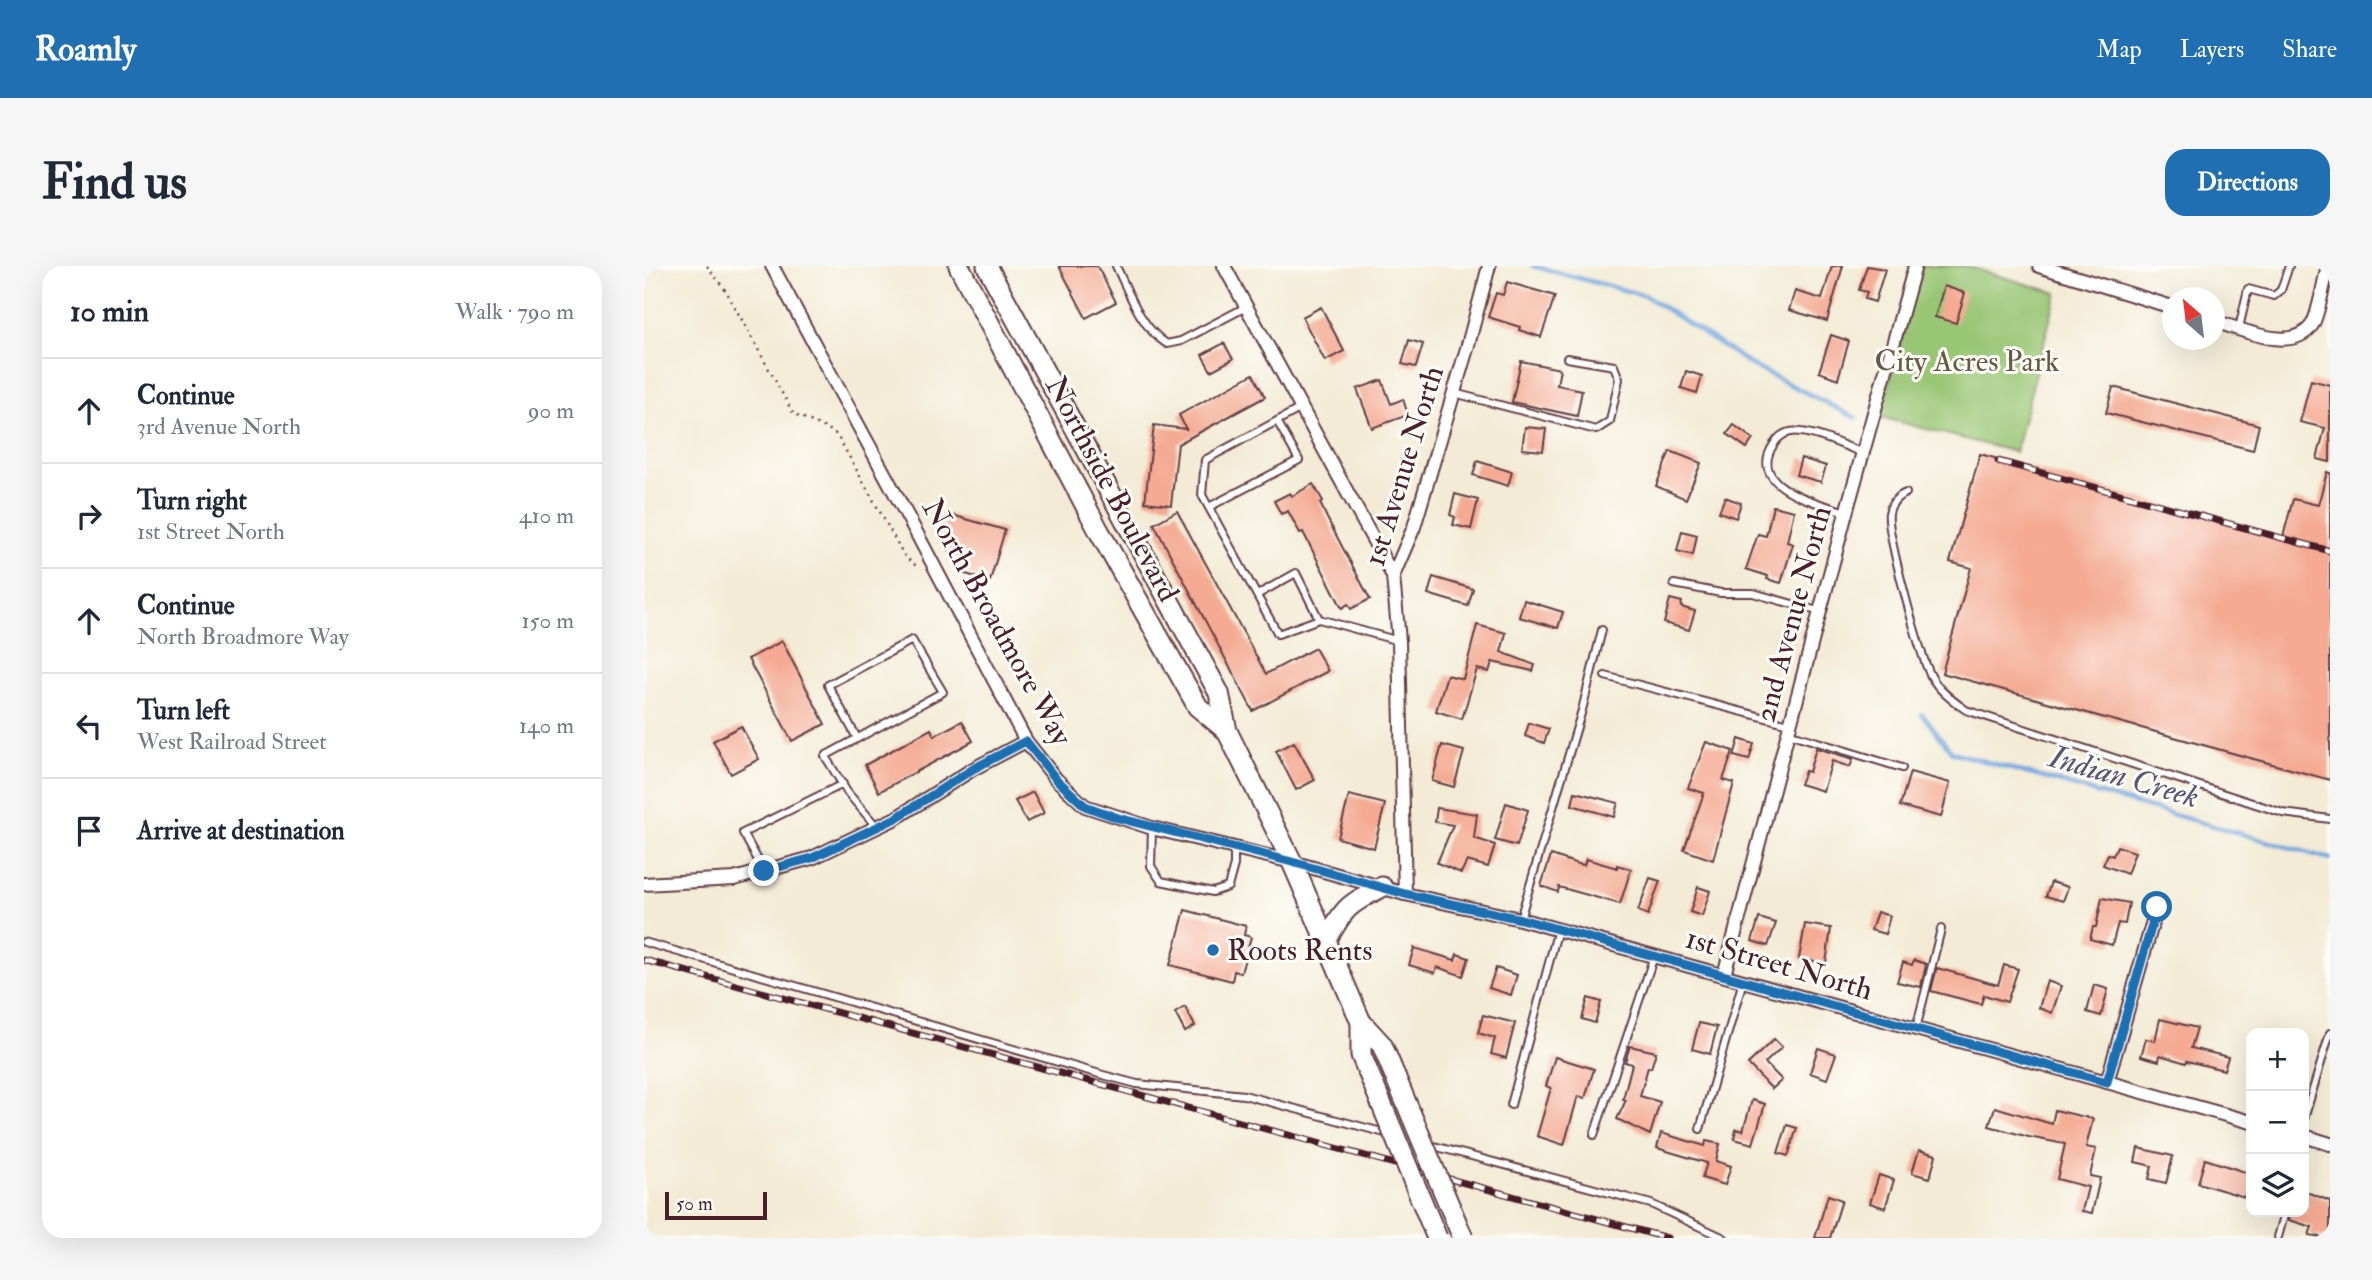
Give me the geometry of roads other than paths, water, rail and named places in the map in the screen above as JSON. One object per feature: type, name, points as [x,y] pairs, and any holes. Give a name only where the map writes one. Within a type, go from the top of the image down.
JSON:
[{"type":"main road","name":"Northside Boulevard","points":[[959,266],[1099,531],[1198,706],[1227,731]]},
{"type":"main road","name":"Northside Boulevard","points":[[986,266],[1219,693],[1227,731],[1292,862],[1361,1022],[1382,1045],[1463,1238]]},
{"type":"main road","points":[[1326,942],[1340,915],[1352,902],[1382,887]]},
{"type":"main road","name":"Northside Boulevard","points":[[1361,1022],[1361,1055],[1437,1238]]},
{"type":"street","name":"North Broadmore Way","points":[[772,266],[1026,741],[1056,779],[1085,806],[1152,828],[1292,862]]},
{"type":"street","points":[[1224,266],[1392,576]]},
{"type":"street","name":"1st Avenue North","points":[[1405,894],[1399,641],[1392,576],[1414,527],[1489,266]]},
{"type":"street","name":"2nd Avenue North","points":[[1724,975],[1846,512],[1915,266]]},
{"type":"street","points":[[2039,266],[2162,304]]},
{"type":"street","points":[[2225,324],[2282,341],[2300,337],[2313,324],[2328,266]]},
{"type":"street","points":[[644,884],[734,879],[812,858],[896,818],[973,769],[1026,741]]},
{"type":"street","name":"1st Street North","points":[[1292,862],[1405,894],[1558,929],[2246,1121]]},
{"type":"street","points":[[2107,1082],[2157,907]]},
{"type":"street","points":[[2309,1140],[2330,1144]]},
{"type":"lane","points":[[1116,266],[1132,300],[1155,336],[1167,344],[1192,335],[1246,307]]},
{"type":"lane","points":[[2239,328],[2248,289],[2274,296],[2281,290],[2289,266]]},
{"type":"lane","points":[[1454,393],[1596,430],[1610,421],[1619,379],[1614,366],[1567,358]]},
{"type":"lane","points":[[1301,408],[1205,460],[1202,495],[1278,634],[1319,619],[1399,641]]},
{"type":"lane","points":[[1209,507],[1299,460],[1277,421]]},
{"type":"lane","points":[[1846,512],[1779,486],[1767,465],[1768,452],[1778,438],[1787,432],[1802,432],[1863,453]]},
{"type":"lane","points":[[1906,493],[1896,497],[1888,523],[1918,639],[1931,677],[1951,700],[1966,710],[2283,813],[2330,819]]},
{"type":"lane","points":[[1257,595],[1296,573],[1319,619]]},
{"type":"lane","points":[[1674,584],[1721,593],[1753,593],[1821,612]]},
{"type":"lane","points":[[1521,919],[1602,630]]},
{"type":"lane","points":[[857,738],[828,685],[912,640],[943,692],[825,756],[842,785],[877,827]]},
{"type":"lane","points":[[1605,676],[1789,728],[1902,768]]},
{"type":"lane","points":[[764,871],[743,834],[842,785]]},
{"type":"lane","points":[[1152,828],[1151,866],[1161,881],[1213,892],[1228,887],[1234,866],[1234,847]]},
{"type":"lane","points":[[1511,1105],[1558,929]]},
{"type":"lane","points":[[1916,1029],[1941,929]]},
{"type":"lane","points":[[644,942],[1137,1084],[1244,1095],[1403,1138]]},
{"type":"lane","points":[[1594,1135],[1654,956]]},
{"type":"lane","points":[[1700,1129],[1742,981]]},
{"type":"lane","points":[[2309,1102],[2330,1033]]},
{"type":"lane","points":[[1416,1141],[1640,1200],[1678,1214],[1724,1238]]},
{"type":"lane","points":[[2277,1237],[2283,1217]]},
{"type":"waterway","name":"Indian Creek","points":[[1533,266],[1646,296],[1753,366],[1856,418]]},
{"type":"waterway","name":"Indian Creek","points":[[1922,714],[1952,752],[2330,859]]},
{"type":"railway","points":[[1998,461],[2330,551]]},
{"type":"railway","points":[[644,960],[1667,1238]]},
{"type":"place","name":"Roots Rents","points":[[1213,950]]},
{"type":"park label","name":"City Acres Park","points":[[1967,361]]}]
